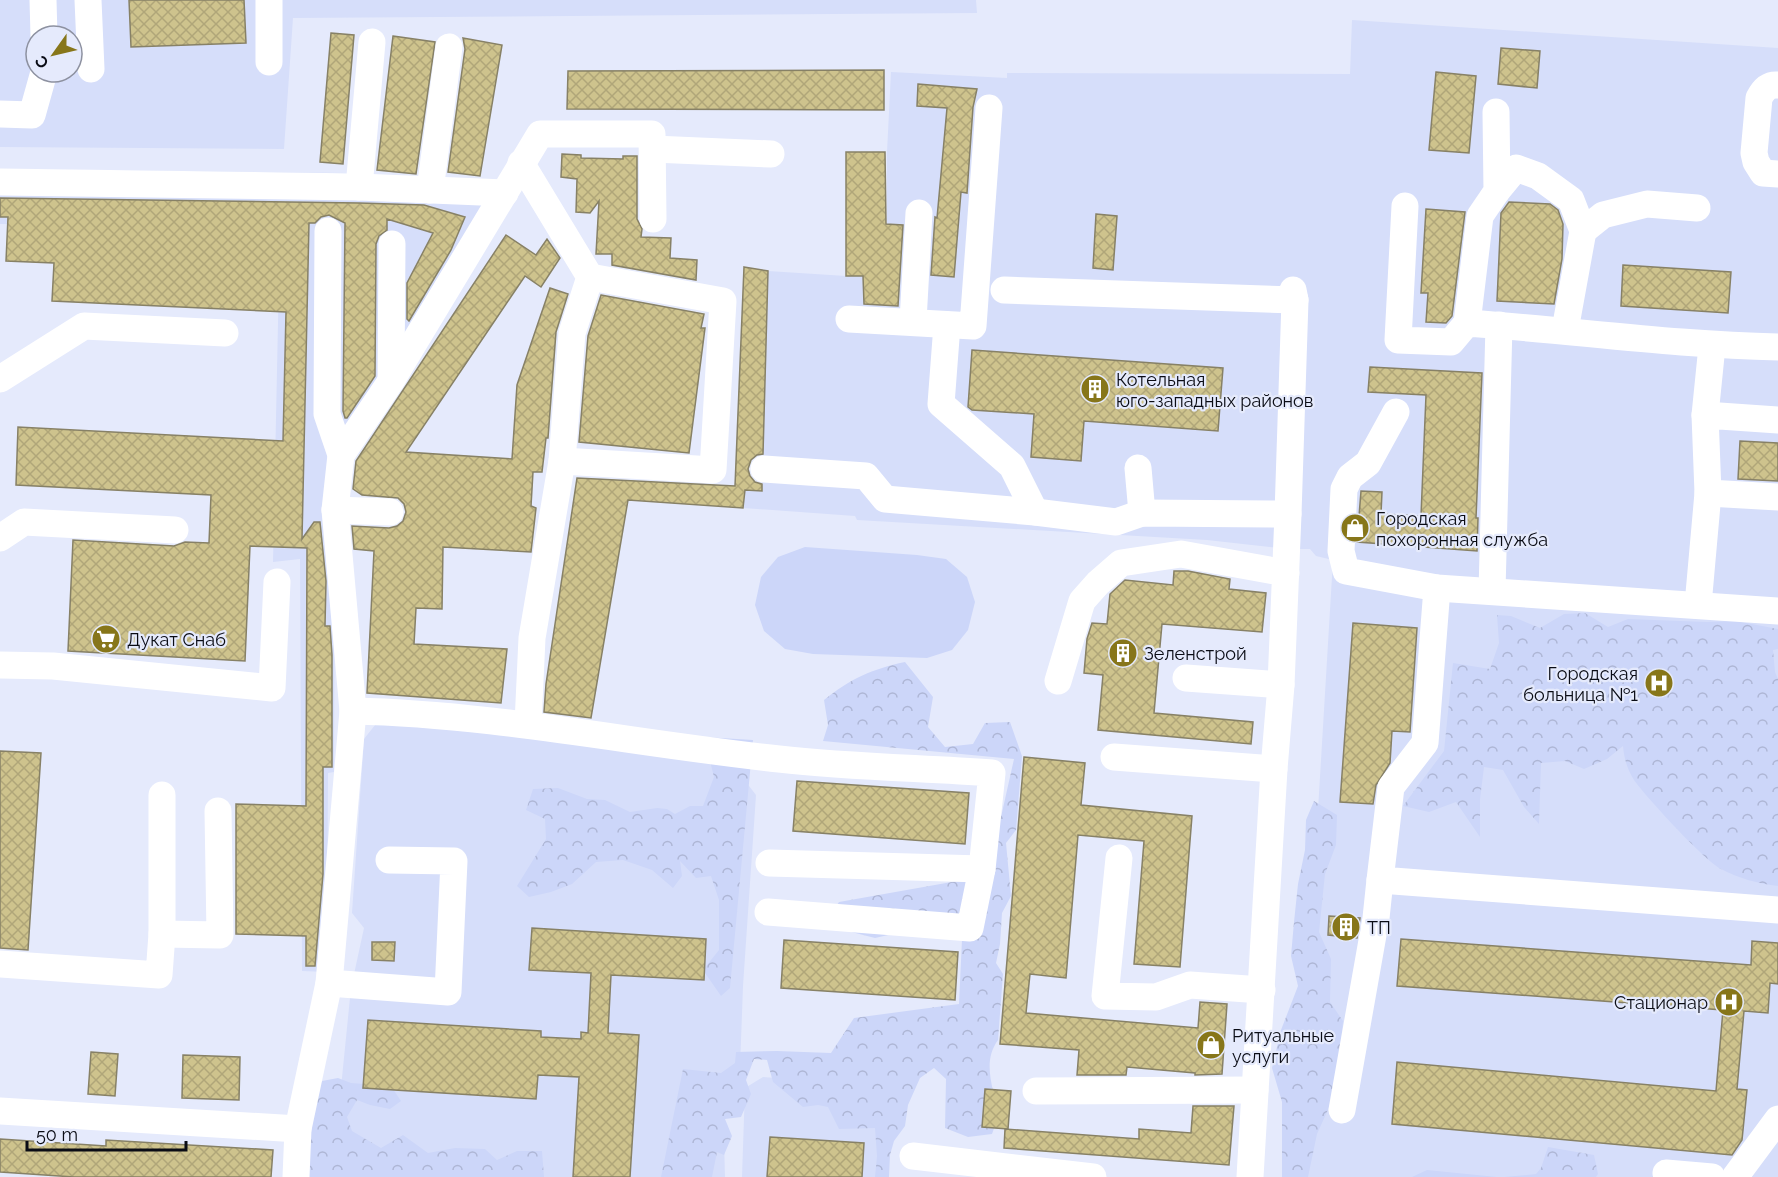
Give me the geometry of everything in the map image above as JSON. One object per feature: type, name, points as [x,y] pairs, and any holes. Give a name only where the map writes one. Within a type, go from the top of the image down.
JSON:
[{"type":"lane","points":[[43,0],[44,24]]},
{"type":"lane","points":[[88,0],[91,69]]},
{"type":"lane","points":[[269,0],[269,62]]},
{"type":"lane","points":[[359,187],[372,42]]},
{"type":"lane","points":[[430,190],[449,47]]},
{"type":"lane","points":[[0,114],[32,115],[41,84]]},
{"type":"lane","points":[[1778,85],[1772,85],[1763,90],[1760,98],[1754,153],[1756,162],[1763,173],[1778,174]]},
{"type":"lane","points":[[849,319],[973,326],[989,108]]},
{"type":"lane","points":[[1496,112],[1497,191]]},
{"type":"lane","points":[[341,455],[391,381],[540,134],[652,134],[653,219]]},
{"type":"lane","points":[[653,149],[771,154]]},
{"type":"lane","points":[[521,163],[590,277],[723,301],[714,470],[562,461]]},
{"type":"lane","points":[[1405,206],[1398,340],[1450,342],[1467,322],[1480,216],[1516,168],[1538,176],[1571,200],[1583,231],[1565,330]]},
{"type":"lane","points":[[0,182],[359,187],[505,193]]},
{"type":"lane","points":[[1583,231],[1603,215],[1647,204],[1696,208]]},
{"type":"lane","points":[[913,321],[919,213]]},
{"type":"lane","points":[[296,1177],[298,1129],[329,983],[353,711],[335,510],[341,455],[327,414],[328,231]]},
{"type":"lane","points":[[391,381],[392,244]]},
{"type":"lane","points":[[528,724],[532,638],[562,461],[572,333],[590,277]]},
{"type":"lane","points":[[1004,290],[1294,295],[1281,685],[1250,1177]]},
{"type":"lane","points":[[1467,322],[1712,346],[1778,347]]},
{"type":"lane","points":[[947,325],[941,404],[1012,466],[1035,512]]},
{"type":"lane","points":[[1492,591],[1499,325]]},
{"type":"lane","points":[[0,379],[84,326],[225,333]]},
{"type":"lane","points":[[1698,605],[1708,493],[1705,415],[1712,346]]},
{"type":"lane","points":[[1396,412],[1368,463],[1350,477],[1344,489],[1341,551],[1346,571],[1437,588],[1778,611]]},
{"type":"lane","points":[[1705,415],[1778,420]]},
{"type":"lane","points":[[1138,468],[1142,513]]},
{"type":"lane","points":[[764,469],[866,476],[885,499],[1035,512],[1116,522],[1142,513],[1288,514]]},
{"type":"lane","points":[[1350,477],[1370,477],[1380,481]]},
{"type":"lane","points":[[1708,493],[1778,497]]},
{"type":"lane","points":[[335,510],[390,512]]},
{"type":"lane","points":[[0,538],[24,522],[175,531]]},
{"type":"lane","points":[[1058,681],[1083,601],[1098,583],[1121,563],[1181,555],[1286,573]]},
{"type":"lane","points":[[0,665],[53,666],[272,688],[277,582]]},
{"type":"lane","points":[[1342,1110],[1376,918],[1391,787],[1425,743],[1437,588]]},
{"type":"lane","points":[[1186,678],[1281,685]]},
{"type":"lane","points":[[353,711],[382,711],[528,724],[779,759],[992,773],[982,869],[970,928],[768,912]]},
{"type":"lane","points":[[1114,757],[1274,769]]},
{"type":"lane","points":[[0,964],[159,975],[162,934],[162,795]]},
{"type":"lane","points":[[162,934],[220,935],[218,811]]},
{"type":"lane","points":[[1119,858],[1105,996],[1156,997],[1190,985],[1262,990]]},
{"type":"lane","points":[[329,983],[448,992],[454,861],[388,860]]},
{"type":"lane","points":[[769,863],[982,869]]},
{"type":"lane","points":[[1380,880],[1778,910]]},
{"type":"lane","points":[[1036,1091],[1255,1090]]},
{"type":"lane","points":[[0,1111],[298,1129]]},
{"type":"lane","points":[[1735,1177],[1778,1119]]},
{"type":"lane","points":[[913,1156],[1093,1177]]},
{"type":"lane","points":[[1666,1173],[1712,1177]]},
{"type":"shaded area","points":[[0,0],[976,0],[977,13],[293,18],[284,149],[0,147]]},
{"type":"shaded area","points":[[1352,20],[1778,48],[1778,1177],[1296,1177],[1333,560],[1316,556],[1310,549],[1288,549],[1207,540],[857,520],[855,516],[743,508],[745,490],[762,490],[768,271],[887,276],[887,152],[891,72],[1007,78],[1007,73],[1350,74]]},
{"type":"shaded area","points":[[0,169],[345,173],[506,185],[341,469],[335,510],[334,772],[328,773],[327,972],[302,971],[300,559],[273,562],[280,227],[0,224]]},
{"type":"shaded area","points":[[379,720],[648,751],[736,769],[756,795],[743,986],[740,1068],[723,1106],[725,1177],[332,1177],[351,988],[364,928],[352,913],[364,739]]},
{"type":"shaded area","points":[[763,1077],[862,1085],[884,1111],[881,1177],[742,1177],[745,1088]]},
{"type":"green space","points":[[805,547],[946,559],[967,577],[975,602],[968,630],[952,650],[927,658],[813,654],[785,649],[764,631],[755,605],[761,577],[778,557]]},
{"type":"green space","points":[[1585,613],[1608,627],[1628,619],[1736,621],[1778,629],[1778,649],[1773,650],[1778,679],[1778,886],[1734,875],[1713,864],[1689,842],[1640,788],[1629,772],[1623,746],[1607,759],[1584,769],[1565,761],[1541,763],[1539,824],[1524,807],[1503,770],[1484,767],[1480,799],[1480,837],[1456,802],[1429,812],[1403,806],[1444,751],[1453,663],[1490,669],[1499,643],[1497,615],[1511,616],[1540,628],[1564,614]]},
{"type":"green space","points":[[905,662],[933,697],[928,727],[945,747],[973,744],[985,723],[1010,722],[1022,756],[1016,830],[1006,843],[1011,896],[1002,913],[996,963],[1003,974],[998,1040],[990,1063],[996,1110],[992,1134],[968,1137],[945,1128],[946,1079],[934,1068],[920,1078],[908,1105],[905,1126],[894,1141],[890,1155],[889,1177],[875,1177],[877,1156],[875,1128],[839,1129],[828,1107],[818,1105],[803,1107],[773,1082],[767,1060],[754,1059],[746,1080],[751,1094],[741,1117],[725,1119],[732,1136],[724,1155],[717,1152],[712,1177],[661,1177],[683,1069],[721,1073],[735,1063],[736,1052],[831,1053],[854,1018],[959,1004],[963,918],[875,938],[824,925],[839,902],[963,880],[1001,817],[1014,759],[823,741],[828,725],[824,700],[862,676]]},
{"type":"green space","points":[[704,737],[753,740],[730,988],[721,996],[703,970],[719,950],[719,900],[711,876],[696,878],[680,861],[682,876],[673,888],[652,870],[623,860],[596,862],[572,884],[551,892],[529,897],[517,886],[546,839],[545,819],[526,810],[533,789],[558,788],[587,799],[605,800],[630,812],[657,808],[667,809],[675,814],[690,806],[703,806],[714,777]]},
{"type":"green space","points":[[1314,801],[1337,815],[1336,845],[1325,874],[1319,932],[1331,959],[1330,1002],[1343,1021],[1336,1092],[1317,1134],[1308,1177],[1282,1177],[1282,1102],[1272,1068],[1281,1030],[1298,986],[1291,956],[1298,884],[1305,850],[1306,820]]},
{"type":"green space","points":[[338,1078],[351,1083],[391,1086],[401,1101],[390,1109],[357,1100],[347,1117],[352,1131],[381,1148],[403,1135],[428,1153],[455,1148],[485,1149],[497,1160],[517,1151],[542,1151],[544,1177],[297,1177],[311,1096],[322,1081]]},
{"type":"green space","points":[[1548,1147],[1594,1155],[1598,1174],[1596,1177],[1504,1177],[1536,1174],[1541,1168]]},
{"type":"green space","points":[[1427,1170],[1497,1177],[1412,1177]]},
{"type":"building","points":[[129,0],[244,0],[246,43],[131,47]]},
{"type":"building","points":[[331,33],[354,35],[343,164],[320,162]]},
{"type":"building","points":[[393,36],[435,42],[416,174],[377,170]]},
{"type":"building","points":[[463,38],[502,45],[480,176],[448,172],[465,49]]},
{"type":"building","points":[[1501,48],[1540,51],[1537,88],[1498,84]]},
{"type":"building","points":[[884,70],[884,110],[567,109],[568,71]]},
{"type":"building","points":[[1436,72],[1476,76],[1469,153],[1429,150]]},
{"type":"building","points":[[918,84],[977,89],[973,107],[967,193],[961,192],[954,277],[931,275],[947,108],[917,106]]},
{"type":"building","points":[[846,152],[885,152],[886,224],[903,225],[898,306],[864,304],[863,276],[846,276]]},
{"type":"building","points":[[562,154],[581,155],[581,158],[623,159],[623,156],[637,156],[637,219],[642,229],[641,237],[671,238],[670,258],[697,260],[696,280],[612,265],[612,254],[596,254],[599,201],[590,213],[576,212],[577,179],[561,177]]},
{"type":"building","points":[[0,198],[424,205],[465,217],[451,250],[409,321],[407,319],[407,283],[433,233],[387,219],[387,230],[379,236],[376,244],[375,376],[347,418],[343,411],[345,223],[329,215],[321,217],[315,223],[309,223],[302,539],[314,522],[320,522],[326,581],[325,626],[330,626],[332,655],[332,767],[323,767],[323,874],[315,966],[306,966],[306,936],[236,934],[236,804],[306,806],[307,548],[250,546],[245,661],[68,651],[73,540],[174,546],[185,542],[209,543],[211,495],[16,485],[18,427],[283,441],[286,312],[52,301],[54,263],[6,261],[8,217],[0,217]]},
{"type":"building","points":[[1509,202],[1550,204],[1558,210],[1563,224],[1562,259],[1554,304],[1497,301],[1501,213]]},
{"type":"building","points":[[1426,209],[1465,212],[1452,316],[1446,323],[1426,322],[1428,293],[1421,293]]},
{"type":"building","points":[[1096,214],[1117,216],[1113,270],[1093,268]]},
{"type":"building","points":[[506,235],[536,255],[547,239],[560,258],[541,287],[525,276],[406,452],[512,459],[517,385],[550,288],[568,294],[556,332],[548,438],[546,438],[542,472],[533,472],[531,506],[536,508],[531,552],[443,547],[442,609],[416,608],[414,644],[507,649],[501,703],[367,693],[374,551],[354,549],[352,526],[389,528],[397,526],[403,521],[406,512],[404,504],[398,498],[362,495],[353,489],[356,461]]},
{"type":"building","points":[[1623,265],[1731,272],[1728,313],[1621,306]]},
{"type":"building","points":[[744,267],[768,271],[763,454],[751,460],[748,469],[755,482],[762,484],[762,491],[745,490],[743,508],[628,500],[591,718],[544,712],[546,684],[577,478],[735,486]]},
{"type":"building","points":[[601,295],[704,314],[701,328],[705,328],[689,453],[579,442],[588,336]]},
{"type":"building","name":"Котельная юго-западных районов","points":[[972,350],[1223,368],[1218,431],[1084,421],[1081,461],[1031,457],[1034,414],[972,410],[968,407]]},
{"type":"building","points":[[1370,367],[1482,373],[1476,518],[1478,518],[1477,551],[1357,542],[1361,491],[1382,492],[1381,514],[1421,516],[1426,395],[1368,392]]},
{"type":"building","points":[[1740,441],[1778,443],[1778,481],[1738,479]]},
{"type":"building","name":"Зеленстрой","points":[[1174,571],[1188,571],[1230,579],[1229,589],[1266,593],[1262,632],[1162,624],[1154,713],[1253,722],[1251,744],[1098,730],[1103,675],[1084,673],[1087,639],[1092,623],[1107,624],[1110,594],[1125,580],[1173,585]]},
{"type":"building","points":[[1353,623],[1417,628],[1410,732],[1392,731],[1390,763],[1376,785],[1373,804],[1340,802]]},
{"type":"building","points":[[0,751],[41,753],[28,950],[0,948]]},
{"type":"building","points":[[1024,757],[1085,763],[1081,805],[1192,816],[1180,967],[1134,964],[1144,841],[1078,835],[1066,978],[1030,974],[1026,1013],[1198,1028],[1200,1002],[1227,1004],[1222,1074],[1195,1075],[1195,1073],[1127,1067],[1126,1075],[1077,1075],[1079,1050],[1000,1044]]},
{"type":"building","points":[[797,781],[969,793],[965,844],[793,831]]},
{"type":"building","name":"ТП","points":[[1329,916],[1360,918],[1357,938],[1328,935]]},
{"type":"building","points":[[532,928],[706,939],[704,980],[611,975],[608,1033],[639,1035],[630,1177],[573,1177],[579,1077],[538,1075],[536,1099],[363,1088],[368,1020],[541,1031],[541,1037],[581,1039],[581,1032],[588,1033],[591,973],[529,970]]},
{"type":"building","points":[[1401,939],[1751,965],[1752,941],[1778,943],[1778,984],[1770,983],[1768,1013],[1744,1011],[1737,1089],[1747,1090],[1742,1140],[1732,1155],[1392,1124],[1397,1062],[1716,1091],[1723,1010],[1397,986]]},
{"type":"building","points":[[784,940],[958,952],[955,1000],[781,988]]},
{"type":"building","points":[[372,942],[395,942],[394,961],[372,960]]},
{"type":"building","points":[[91,1052],[118,1054],[115,1096],[88,1094]]},
{"type":"building","points":[[183,1055],[240,1057],[239,1100],[182,1098]]},
{"type":"building","points":[[985,1089],[1011,1091],[1008,1129],[982,1127]]},
{"type":"building","points":[[1193,1106],[1234,1106],[1229,1165],[1004,1148],[1005,1129],[1139,1139],[1139,1129],[1191,1133]]},
{"type":"building","points":[[770,1137],[864,1143],[862,1177],[767,1177]]},
{"type":"building","points":[[0,1139],[106,1146],[106,1140],[273,1150],[271,1177],[74,1177],[0,1172]]},
{"type":"place","name":"Котельная юго-западных районов","points":[[1095,389]]},
{"type":"place","name":"Городская похоронная служба","points":[[1355,528]]},
{"type":"place","name":"Дукат Снаб","points":[[106,639]]},
{"type":"place","name":"Зеленстрой","points":[[1123,653]]},
{"type":"place","name":"Городская больница №1","points":[[1659,683]]},
{"type":"place","name":"ТП","points":[[1346,927]]},
{"type":"place","name":"Стационар","points":[[1729,1002]]},
{"type":"place","name":"Ритуальные услуги","points":[[1211,1045]]}]
